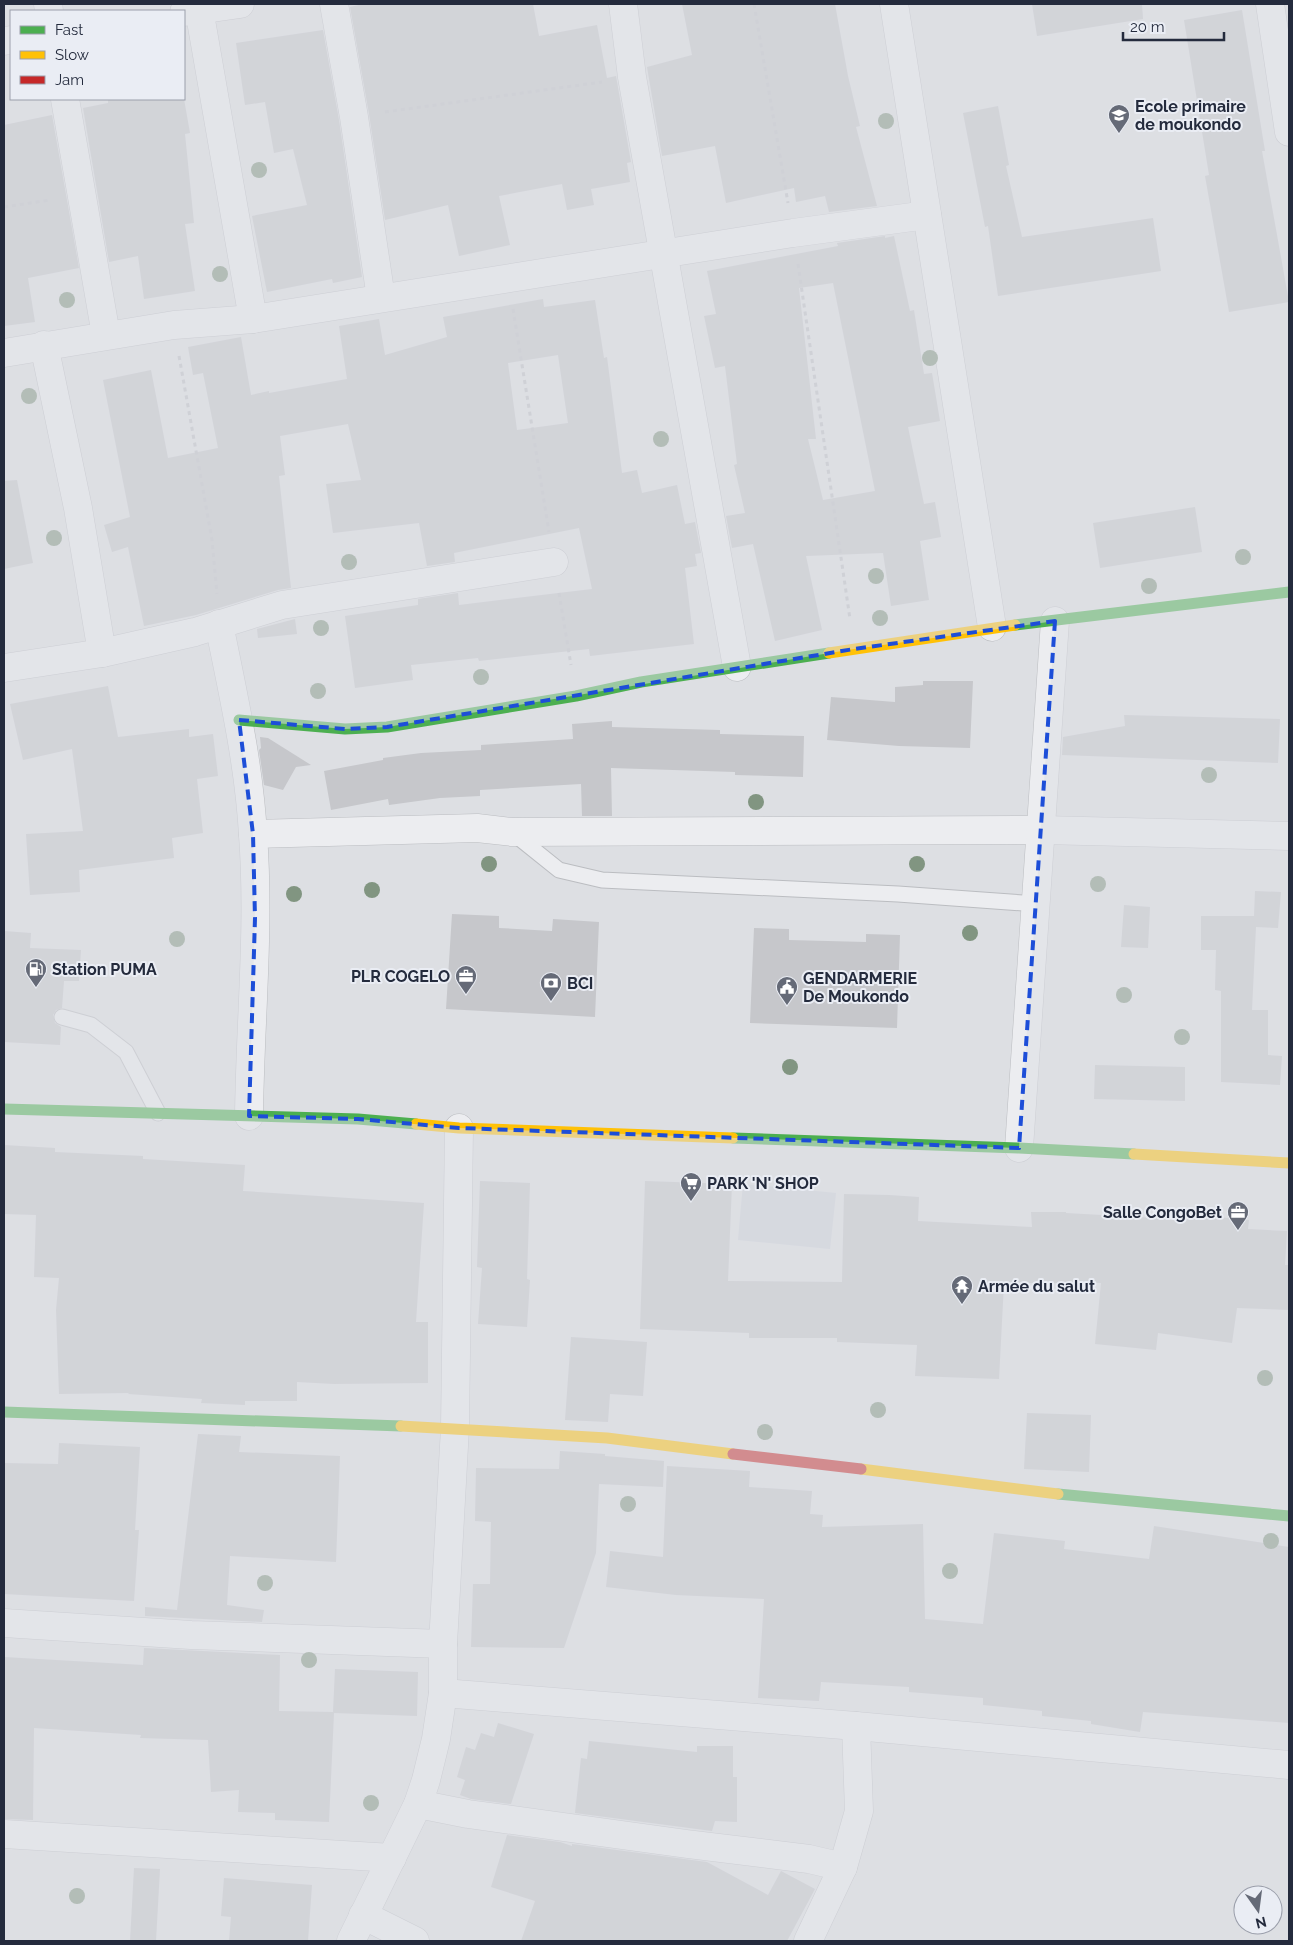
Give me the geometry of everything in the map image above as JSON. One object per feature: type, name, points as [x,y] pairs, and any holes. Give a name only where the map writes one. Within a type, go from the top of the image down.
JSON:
[{"type":"street","points":[[240,4],[191,11],[253,319]]},
{"type":"street","points":[[334,4],[354,117],[381,298]]},
{"type":"street","points":[[623,4],[632,77],[736,667]]},
{"type":"street","points":[[894,4],[992,627]]},
{"type":"street","points":[[1270,4],[1289,132]]},
{"type":"street","points":[[65,100],[106,335]]},
{"type":"street","points":[[4,353],[174,325],[253,319],[793,233],[927,214]]},
{"type":"street","points":[[44,345],[78,508],[102,652]]},
{"type":"street","points":[[4,668],[102,652],[195,632],[282,605],[554,562]]},
{"type":"street","points":[[239,720],[345,729],[387,727],[576,696],[641,682],[992,627],[1289,592]]},
{"type":"street","points":[[1020,1148],[1055,621]]},
{"type":"street","points":[[220,624],[239,720],[253,834],[255,918],[249,1116]]},
{"type":"street","points":[[253,834],[477,828],[512,832],[1042,830],[1289,836]]},
{"type":"street","points":[[4,1109],[358,1119],[459,1128],[1020,1148],[1289,1163]]},
{"type":"street","points":[[351,1941],[418,1804],[436,1740],[443,1693],[443,1644],[455,1428],[459,1128]]},
{"type":"street","points":[[4,1412],[455,1428],[607,1438],[1052,1493],[1289,1516]]},
{"type":"street","points":[[4,1623],[191,1635],[443,1644]]},
{"type":"street","points":[[443,1693],[856,1726],[1289,1765]]},
{"type":"street","points":[[808,1941],[843,1867],[859,1811],[856,1726]]},
{"type":"street","points":[[418,1804],[468,1814],[810,1859],[843,1867]]},
{"type":"street","points":[[4,1834],[392,1858]]},
{"type":"street","points":[[363,1916],[415,1941]]},
{"type":"lane","points":[[512,832],[559,870],[602,880],[898,894],[1037,904]]},
{"type":"lane","points":[[62,1017],[91,1025],[126,1052],[158,1113]]},
{"type":"path","points":[[754,4],[793,233],[854,649]]},
{"type":"path","points":[[354,117],[632,77]]},
{"type":"path","points":[[4,207],[83,195]]},
{"type":"path","points":[[508,278],[576,696]]},
{"type":"path","points":[[174,325],[212,540],[220,624]]},
{"type":"highlighted area","points":[[1055,621],[1019,1148],[459,1128],[358,1119],[249,1116],[255,918],[253,834],[239,720],[345,729],[387,727],[854,649]]},
{"type":"shaded area","points":[[743,1184],[836,1193],[830,1249],[738,1240]]},
{"type":"building","points":[[363,4],[533,4],[539,36],[597,25],[607,78],[616,76],[631,162],[627,163],[630,182],[591,189],[594,205],[567,210],[562,184],[499,196],[510,245],[459,256],[448,205],[385,220],[350,7]]},
{"type":"building","points":[[682,4],[835,4],[848,76],[860,126],[856,127],[877,206],[829,212],[825,196],[796,202],[794,188],[726,203],[715,146],[662,156],[647,67],[692,55]]},
{"type":"building","points":[[1032,4],[1142,4],[1143,19],[1037,36]]},
{"type":"building","points":[[1242,10],[1265,151],[1262,151],[1289,302],[1229,312],[1205,176],[1209,175],[1184,20]]},
{"type":"building","points":[[323,30],[339,120],[362,277],[333,283],[332,279],[267,292],[252,216],[307,205],[293,149],[274,153],[265,102],[245,105],[236,43]]},
{"type":"building","points":[[108,100],[184,100],[190,133],[185,134],[194,223],[185,224],[195,291],[144,299],[138,256],[109,262],[83,108],[108,103]]},
{"type":"building","points":[[998,106],[1009,165],[1006,166],[1022,237],[1153,218],[1161,271],[998,296],[988,226],[985,227],[963,113]]},
{"type":"building","points":[[52,115],[79,268],[28,278],[35,322],[4,326],[4,125]]},
{"type":"building","points":[[894,236],[910,311],[914,310],[924,374],[932,373],[940,421],[908,427],[924,504],[935,502],[941,537],[920,541],[929,600],[891,606],[883,553],[806,556],[822,630],[775,641],[753,544],[732,548],[726,516],[745,513],[734,465],[737,464],[725,366],[715,368],[704,316],[716,314],[707,271],[838,246],[837,243]],"holes":[[[833,283],[875,491],[823,500],[808,439],[816,439],[799,288]]]},
{"type":"building","points":[[543,299],[544,307],[595,300],[604,358],[607,357],[622,473],[637,470],[642,493],[677,485],[685,524],[695,522],[701,553],[695,554],[697,566],[685,568],[694,644],[590,656],[589,649],[479,661],[478,658],[411,665],[413,680],[355,688],[345,616],[418,605],[418,599],[458,593],[459,605],[592,589],[579,528],[454,553],[455,562],[427,566],[419,523],[333,533],[326,484],[361,480],[348,424],[280,436],[285,475],[279,476],[291,588],[278,590],[196,615],[144,626],[128,547],[112,552],[104,525],[130,517],[103,380],[151,370],[168,458],[218,448],[203,373],[193,375],[188,347],[241,337],[251,395],[269,391],[269,393],[347,379],[339,326],[379,319],[385,355],[447,337],[443,317]],"holes":[[[558,355],[568,423],[517,430],[508,363]]]},
{"type":"building","points":[[17,480],[33,563],[4,569],[4,481]]},
{"type":"building","points":[[1195,507],[1202,552],[1100,568],[1093,523]]},
{"type":"building","points":[[295,619],[297,634],[258,638],[257,629]]},
{"type":"building","points":[[923,681],[973,681],[970,748],[899,746],[827,740],[831,697],[895,702],[895,687],[923,685]]},
{"type":"building","points":[[108,686],[118,737],[189,729],[189,737],[213,734],[218,776],[197,779],[203,833],[172,838],[174,858],[79,870],[80,892],[30,895],[26,834],[83,831],[72,749],[23,760],[10,704]]},
{"type":"building","points":[[1124,715],[1280,719],[1278,763],[1062,755],[1063,737],[1125,726]]},
{"type":"building","points":[[612,721],[612,727],[720,730],[720,734],[804,736],[803,777],[735,775],[735,772],[611,768],[612,816],[582,816],[581,784],[480,790],[480,796],[440,798],[389,805],[388,799],[331,810],[324,771],[383,760],[383,758],[421,753],[481,750],[481,745],[573,739],[572,724]]},
{"type":"building","points":[[260,737],[268,738],[311,765],[296,767],[283,790],[264,785],[259,750],[261,748]]},
{"type":"building","points":[[1255,891],[1281,892],[1278,928],[1256,927],[1252,1010],[1268,1010],[1268,1055],[1282,1056],[1280,1085],[1221,1082],[1221,991],[1215,990],[1216,950],[1201,950],[1201,916],[1254,916]]},
{"type":"building","points":[[1124,905],[1150,907],[1148,948],[1121,947]]},
{"type":"building","points":[[452,914],[499,916],[499,928],[552,931],[553,919],[599,922],[595,1017],[446,1009]]},
{"type":"building","points":[[754,928],[789,929],[789,940],[866,942],[866,934],[900,935],[897,1028],[750,1023]]},
{"type":"building","points":[[4,931],[31,933],[30,948],[81,950],[79,981],[64,981],[62,1008],[56,1010],[53,1015],[55,1023],[61,1027],[60,1045],[4,1042]]},
{"type":"building","points":[[1095,1065],[1185,1067],[1185,1101],[1094,1099]]},
{"type":"building","points":[[4,1145],[55,1148],[55,1152],[143,1156],[143,1159],[245,1165],[243,1191],[424,1203],[416,1322],[428,1322],[428,1383],[334,1384],[297,1382],[297,1401],[245,1401],[245,1405],[201,1403],[202,1399],[129,1393],[59,1394],[56,1310],[59,1278],[34,1277],[36,1215],[4,1214]]},
{"type":"building","points":[[480,1181],[530,1183],[527,1279],[530,1280],[527,1327],[478,1324],[482,1268],[477,1267]]},
{"type":"building","points":[[645,1181],[732,1184],[728,1281],[842,1282],[844,1194],[889,1195],[919,1197],[918,1221],[1032,1227],[1031,1212],[1066,1212],[1173,1219],[1174,1213],[1249,1220],[1248,1229],[1287,1231],[1285,1265],[1289,1265],[1289,1310],[1237,1308],[1232,1343],[1158,1333],[1156,1350],[1095,1344],[1101,1283],[1004,1283],[999,1379],[915,1376],[917,1345],[837,1342],[837,1338],[749,1338],[749,1333],[640,1329]]},
{"type":"building","points":[[571,1337],[647,1342],[643,1396],[610,1394],[608,1422],[565,1420]]},
{"type":"building","points":[[1027,1413],[1091,1415],[1089,1472],[1024,1469]]},
{"type":"building","points":[[198,1434],[241,1436],[239,1452],[340,1456],[336,1562],[230,1556],[227,1605],[264,1610],[262,1622],[145,1616],[145,1607],[177,1610]]},
{"type":"building","points":[[59,1443],[140,1447],[135,1530],[139,1530],[134,1601],[4,1594],[4,1463],[58,1464]]},
{"type":"building","points":[[560,1451],[664,1461],[663,1487],[599,1484],[596,1553],[564,1648],[471,1647],[473,1584],[490,1584],[491,1522],[475,1521],[476,1468],[559,1469]]},
{"type":"building","points":[[667,1466],[750,1471],[749,1487],[812,1491],[810,1514],[823,1515],[822,1527],[923,1524],[925,1619],[983,1624],[994,1533],[1065,1541],[1064,1549],[1149,1559],[1154,1526],[1289,1547],[1289,1723],[1143,1712],[1140,1732],[1091,1724],[1091,1721],[1042,1716],[1042,1711],[983,1705],[983,1698],[909,1692],[909,1687],[821,1682],[819,1701],[758,1698],[764,1599],[676,1595],[606,1587],[610,1551],[663,1557]]},
{"type":"building","points":[[144,1648],[280,1655],[279,1711],[333,1712],[335,1669],[418,1672],[417,1716],[334,1713],[329,1822],[275,1820],[275,1813],[238,1812],[239,1790],[211,1792],[208,1740],[140,1738],[141,1735],[34,1728],[33,1820],[4,1819],[4,1657],[143,1665]]},
{"type":"building","points":[[498,1723],[534,1734],[511,1804],[471,1799],[460,1795],[465,1780],[457,1777],[466,1747],[475,1750],[481,1733],[494,1737]]},
{"type":"building","points":[[589,1741],[697,1752],[697,1746],[733,1746],[733,1777],[737,1777],[737,1822],[715,1821],[712,1831],[575,1813],[581,1758],[587,1759]]},
{"type":"building","points":[[507,1835],[560,1842],[572,1846],[572,1844],[707,1862],[768,1895],[781,1871],[815,1889],[787,1941],[521,1941],[535,1901],[491,1887]]},
{"type":"building","points":[[134,1868],[160,1869],[156,1941],[130,1941]]},
{"type":"building","points":[[224,1878],[312,1885],[308,1941],[229,1941],[231,1917],[221,1916]]},
{"type":"traffic: fast","points":[[1015,625],[1289,592]]},
{"type":"traffic: fast","points":[[239,720],[345,729],[387,727],[576,696],[641,682],[829,653]]},
{"type":"traffic: fast","points":[[4,1109],[358,1119],[416,1124]]},
{"type":"traffic: fast","points":[[733,1138],[1134,1154]]},
{"type":"traffic: fast","points":[[4,1412],[401,1426]]},
{"type":"traffic: fast","points":[[1058,1494],[1289,1516]]},
{"type":"traffic: slow","points":[[829,653],[1015,625]]},
{"type":"traffic: slow","points":[[416,1124],[459,1128],[733,1138]]},
{"type":"traffic: slow","points":[[1134,1154],[1289,1163]]},
{"type":"traffic: slow","points":[[401,1426],[607,1438],[733,1454]]},
{"type":"traffic: slow","points":[[861,1469],[1058,1494]]},
{"type":"traffic: jam","points":[[733,1454],[861,1469]]},
{"type":"place","name":"Ecole primaire de moukondo","points":[[1119,134]]},
{"type":"place","name":"Station PUMA","points":[[36,988]]},
{"type":"place","name":"PLR COGELO","points":[[466,995]]},
{"type":"place","name":"BCI","points":[[551,1002]]},
{"type":"place","name":"GENDARMERIE De Moukondo","points":[[787,1006]]},
{"type":"place","name":"PARK 'N' SHOP","points":[[691,1202]]},
{"type":"place","name":"Salle CongoBet","points":[[1238,1231]]},
{"type":"place","name":"Armée du salut","points":[[962,1305]]}]
